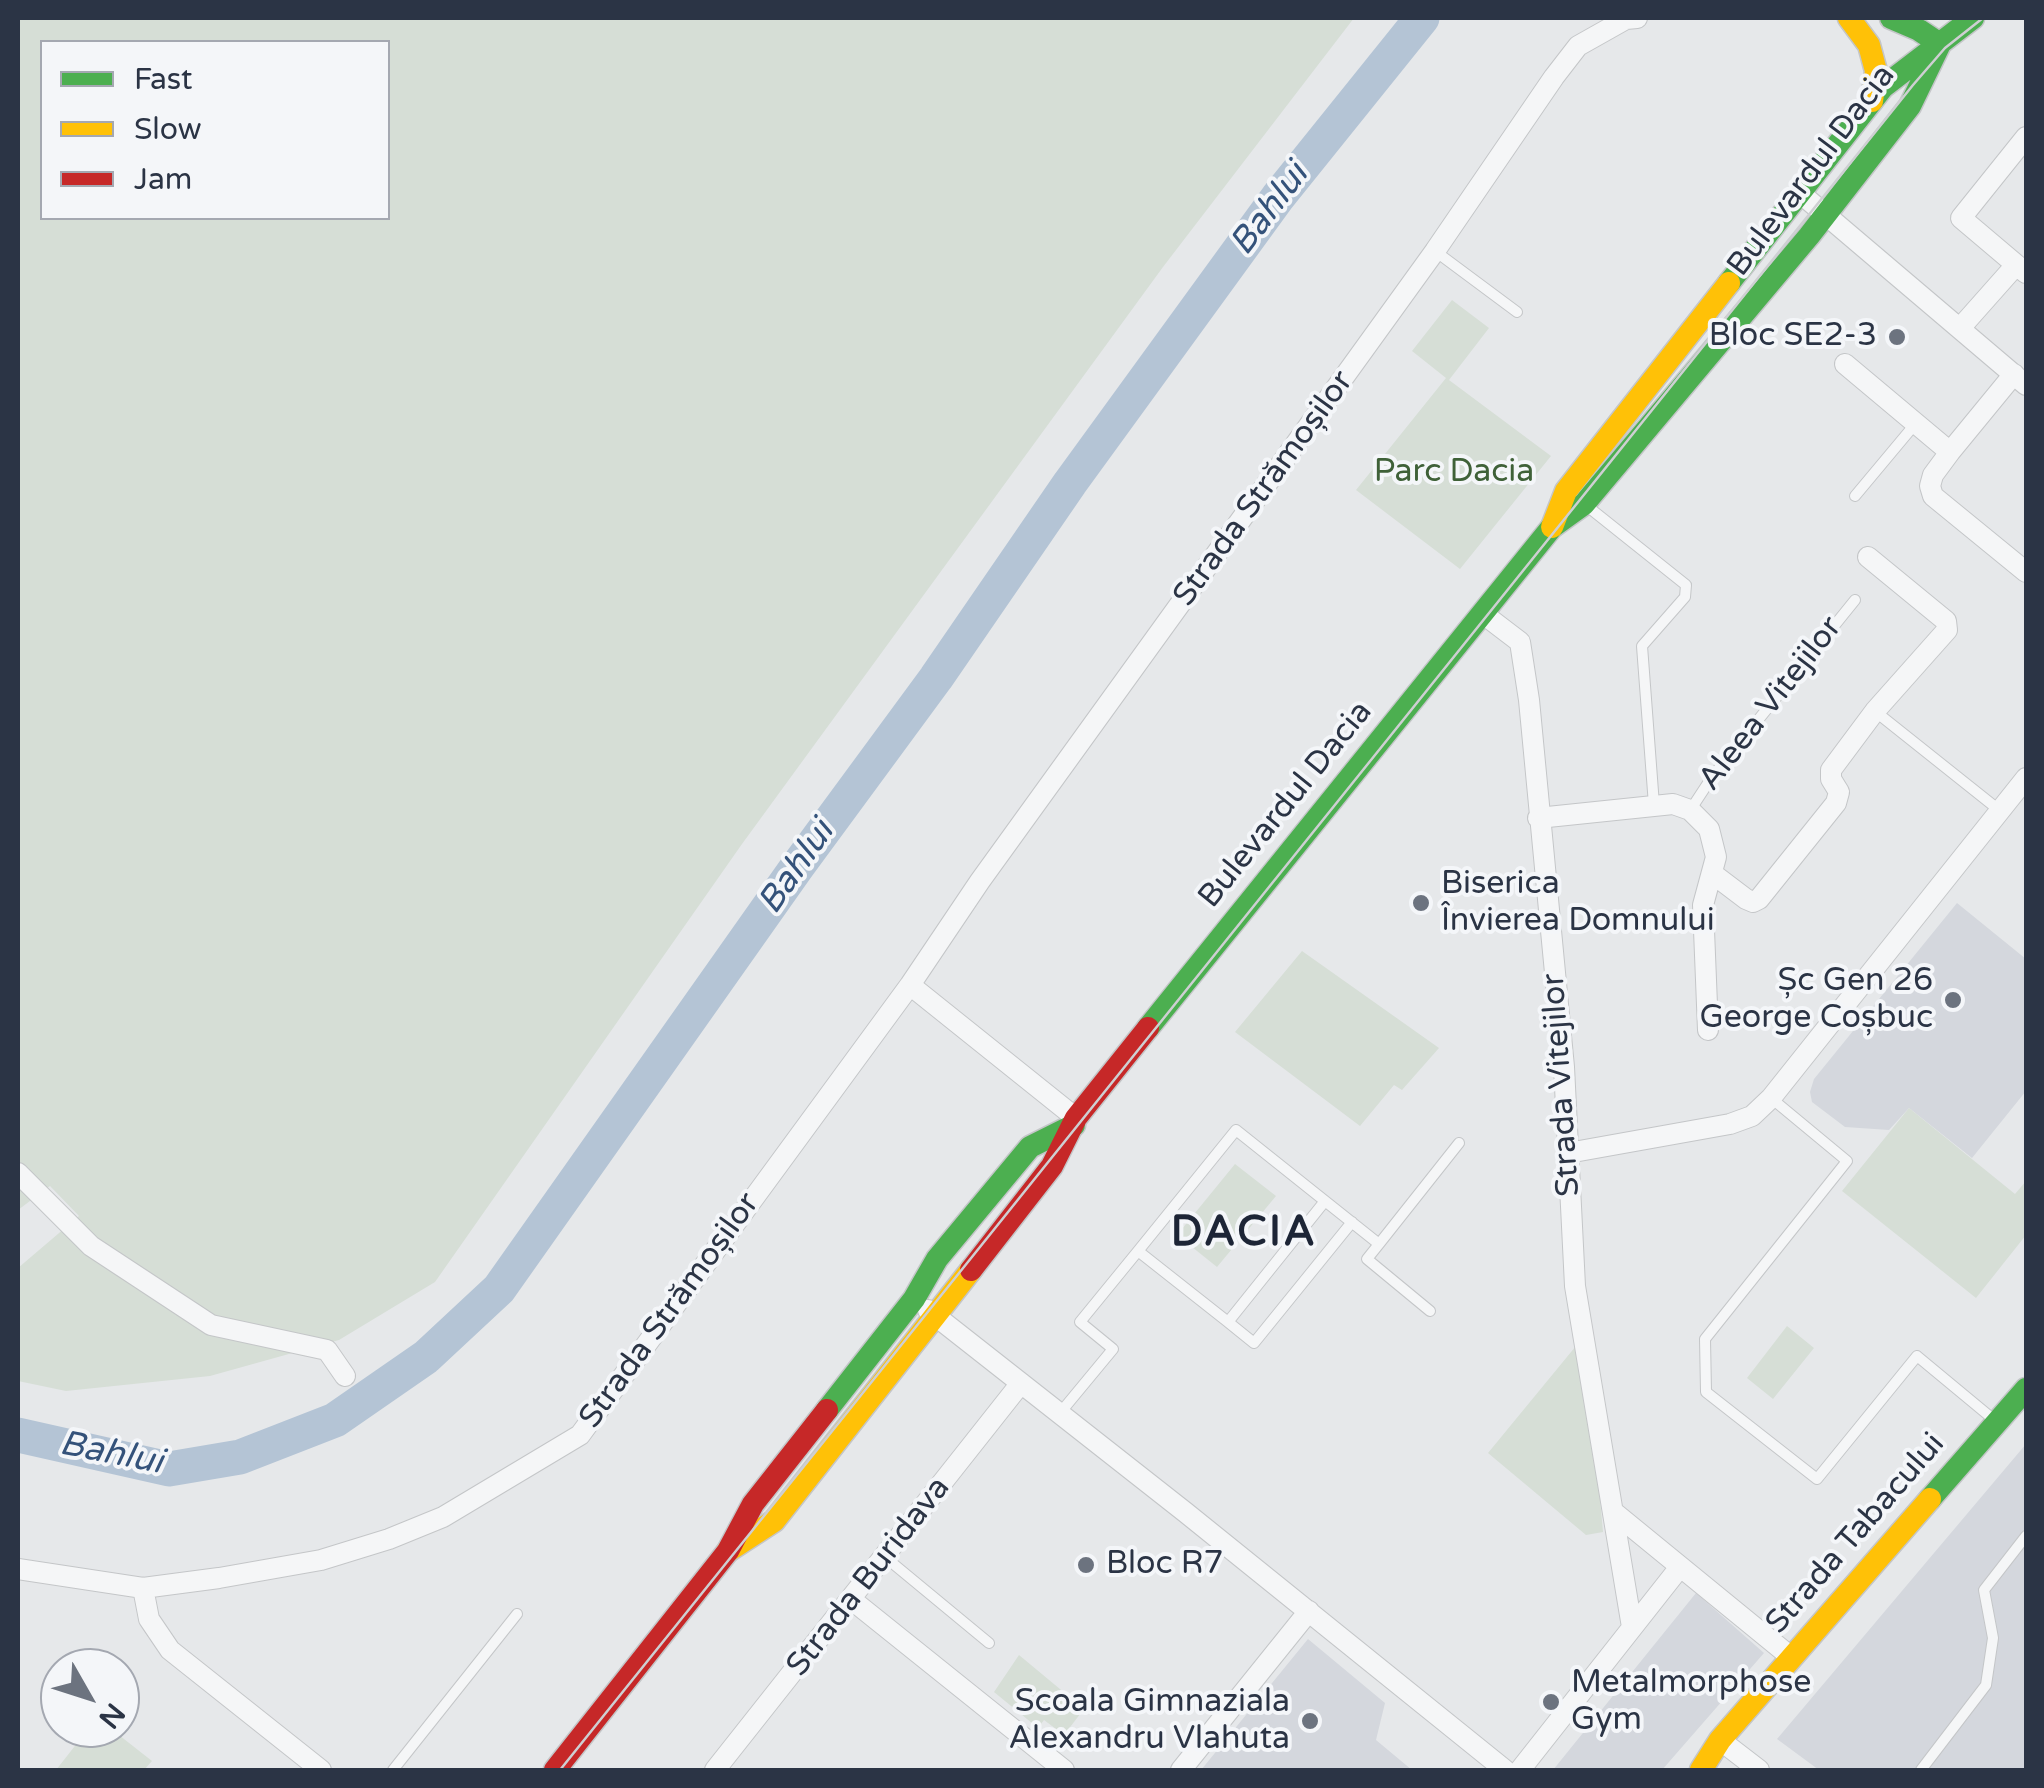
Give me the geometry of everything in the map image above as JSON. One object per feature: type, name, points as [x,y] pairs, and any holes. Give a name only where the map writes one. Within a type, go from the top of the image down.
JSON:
[{"type":"street","name":"Strada Strămoșilor","points":[[18,1569],[142,1588],[321,1560],[443,1517],[580,1435],[910,985],[980,881],[1436,251],[1578,46],[1626,19],[1637,18]]},
{"type":"street","points":[[1850,18],[1869,45],[1876,71],[1872,102]]},
{"type":"street","points":[[1891,18],[1940,44],[1973,18]]},
{"type":"street","name":"Bulevardul Dacia","points":[[728,1551],[774,1521],[937,1317],[970,1268],[1052,1166],[1075,1122],[1552,527],[1883,87],[1940,44]]},
{"type":"street","name":"Bulevardul Dacia","points":[[1575,497],[1826,214],[1910,106],[1940,44]]},
{"type":"street","points":[[1961,327],[2022,269],[1962,218],[2026,137]]},
{"type":"street","points":[[1800,194],[2020,380],[1950,452],[1930,486],[1932,496],[2026,572]]},
{"type":"street","points":[[1844,364],[1950,452]]},
{"type":"street","points":[[1713,874],[1746,899],[1759,900],[1836,802],[1839,792],[1831,780],[1831,770],[1875,711],[1947,630],[1946,621],[1868,557]]},
{"type":"street","name":"Strada Vitejilor","points":[[1482,613],[1520,642],[1564,1068],[1575,1286],[1632,1627]]},
{"type":"street","points":[[1568,1154],[1730,1124],[1752,1116],[1771,1098],[2026,778]]},
{"type":"street","name":"Aleea Vitejilor","points":[[1538,818],[1673,804],[1690,810],[1709,829],[1716,857],[1703,905],[1708,1030]]},
{"type":"street","points":[[910,985],[1075,1122]]},
{"type":"street","name":"Bulevardul Dacia","points":[[554,1770],[728,1551],[753,1504],[914,1298],[937,1260],[1030,1147],[1075,1122]]},
{"type":"street","points":[[18,1172],[91,1246],[211,1325],[328,1350],[345,1376]]},
{"type":"street","points":[[914,1298],[1505,1770]]},
{"type":"street","name":"Strada Buridava","points":[[714,1770],[1021,1383]]},
{"type":"street","name":"Strada Tabacului","points":[[1701,1770],[1720,1740],[1790,1657],[2026,1389]]},
{"type":"street","points":[[1616,1514],[1790,1657]]},
{"type":"street","points":[[1520,1770],[1680,1566]]},
{"type":"street","points":[[142,1588],[149,1620],[170,1650],[321,1770]]},
{"type":"street","points":[[852,1600],[1064,1770]]},
{"type":"street","points":[[1181,1770],[1309,1612]]},
{"type":"street","points":[[1720,1740],[1759,1770]]},
{"type":"lane","points":[[1436,251],[1517,312]]},
{"type":"lane","points":[[1855,496],[1916,423]]},
{"type":"lane","points":[[1575,497],[1686,585],[1685,597],[1642,646],[1654,804]]},
{"type":"lane","name":"Aleea Vitejilor","points":[[1690,810],[1854,600]]},
{"type":"lane","points":[[1875,711],[2000,811]]},
{"type":"lane","points":[[1771,1098],[1847,1161],[1705,1339],[1706,1392],[1817,1479],[1917,1356],[1998,1422]]},
{"type":"lane","points":[[1060,1412],[1113,1348],[1080,1322],[1236,1130],[1379,1244]]},
{"type":"lane","points":[[1430,1311],[1367,1258],[1459,1143]]},
{"type":"lane","points":[[1228,1322],[1325,1200]]},
{"type":"lane","points":[[1138,1251],[1254,1342],[1352,1222]]},
{"type":"lane","points":[[1921,1770],[1986,1684],[1993,1638],[1984,1590],[2026,1536]]},
{"type":"lane","points":[[885,1558],[989,1643]]},
{"type":"lane","points":[[393,1770],[518,1614]]},
{"type":"shaded area","points":[[1957,903],[2026,959],[2026,1091],[1972,1158],[1909,1108],[1889,1130],[1845,1127],[1812,1102],[1810,1092],[1814,1079]]},
{"type":"shaded area","points":[[2026,1444],[2026,1770],[1819,1770],[1777,1739]]},
{"type":"shaded area","points":[[1696,1593],[1764,1653],[1662,1770],[1553,1770]]},
{"type":"shaded area","name":"Scoala Gimnaziala Alexandru Vlahuta","points":[[1308,1639],[1385,1703],[1376,1740],[1412,1770],[1201,1770]]},
{"type":"green space","points":[[18,18],[1354,18],[1163,267],[742,844],[435,1282],[339,1340],[210,1376],[66,1391],[18,1381],[18,1268],[79,1216],[50,1186],[18,1210]]},
{"type":"green space","name":"Parc Dacia","points":[[1452,300],[1489,328],[1449,380],[1551,456],[1460,569],[1356,490],[1446,378],[1412,351]]},
{"type":"green space","points":[[1302,951],[1439,1048],[1402,1090],[1394,1085],[1360,1126],[1235,1032]]},
{"type":"green space","points":[[1909,1108],[2015,1194],[2026,1181],[2026,1235],[1976,1298],[1842,1191]]},
{"type":"green space","points":[[1235,1164],[1276,1196],[1217,1267],[1177,1235]]},
{"type":"green space","points":[[1787,1326],[1814,1348],[1773,1399],[1747,1378]]},
{"type":"green space","points":[[1585,1335],[1603,1532],[1586,1535],[1488,1453]]},
{"type":"green space","points":[[1019,1655],[1084,1709],[1064,1735],[1044,1720],[1038,1728],[994,1692]]},
{"type":"green space","points":[[73,1748],[135,1748],[152,1761],[144,1770],[56,1770]]},
{"type":"waterway","name":"Bahlui","points":[[18,1435],[169,1469],[240,1457],[335,1420],[426,1357],[499,1289],[797,867],[936,678],[1070,483],[1278,197],[1422,18]]},
{"type":"tram line","points":[[560,1770],[1913,85],[1945,48],[1983,18]]},
{"type":"traffic: fast","points":[[1891,18],[1940,44]]},
{"type":"traffic: fast","points":[[1729,283],[1883,87],[1973,18]]},
{"type":"traffic: fast","points":[[1148,1028],[1552,527],[1584,504],[1809,236],[1910,106],[1940,44]]},
{"type":"traffic: fast","points":[[827,1410],[914,1299],[937,1259],[1030,1147],[1074,1125]]},
{"type":"traffic: fast","points":[[1930,1499],[2026,1389]]},
{"type":"traffic: slow","points":[[1849,18],[1869,45],[1876,71],[1872,101]]},
{"type":"traffic: slow","points":[[1552,527],[1566,491],[1729,283]]},
{"type":"traffic: slow","points":[[728,1551],[774,1521],[971,1270]]},
{"type":"traffic: slow","points":[[1701,1770],[1720,1740],[1930,1499]]},
{"type":"traffic: jam","points":[[971,1270],[1052,1166],[1076,1118],[1148,1028]]},
{"type":"traffic: jam","points":[[555,1770],[728,1551],[753,1504],[827,1410]]},
{"type":"place","name":"Bloc SE2-3","points":[[1897,337]]},
{"type":"place","name":"Biserica Învierea Domnului","points":[[1421,903]]},
{"type":"place","name":"Șc Gen 26 George Coșbuc","points":[[1953,1000]]},
{"type":"place","name":"Bloc R7","points":[[1086,1565]]},
{"type":"place","name":"Metalmorphose Gym","points":[[1551,1702]]},
{"type":"place","name":"Scoala Gimnaziala Alexandru Vlahuta","points":[[1310,1721]]},
{"type":"district","name":"DACIA","points":[[1244,1234]]}]
